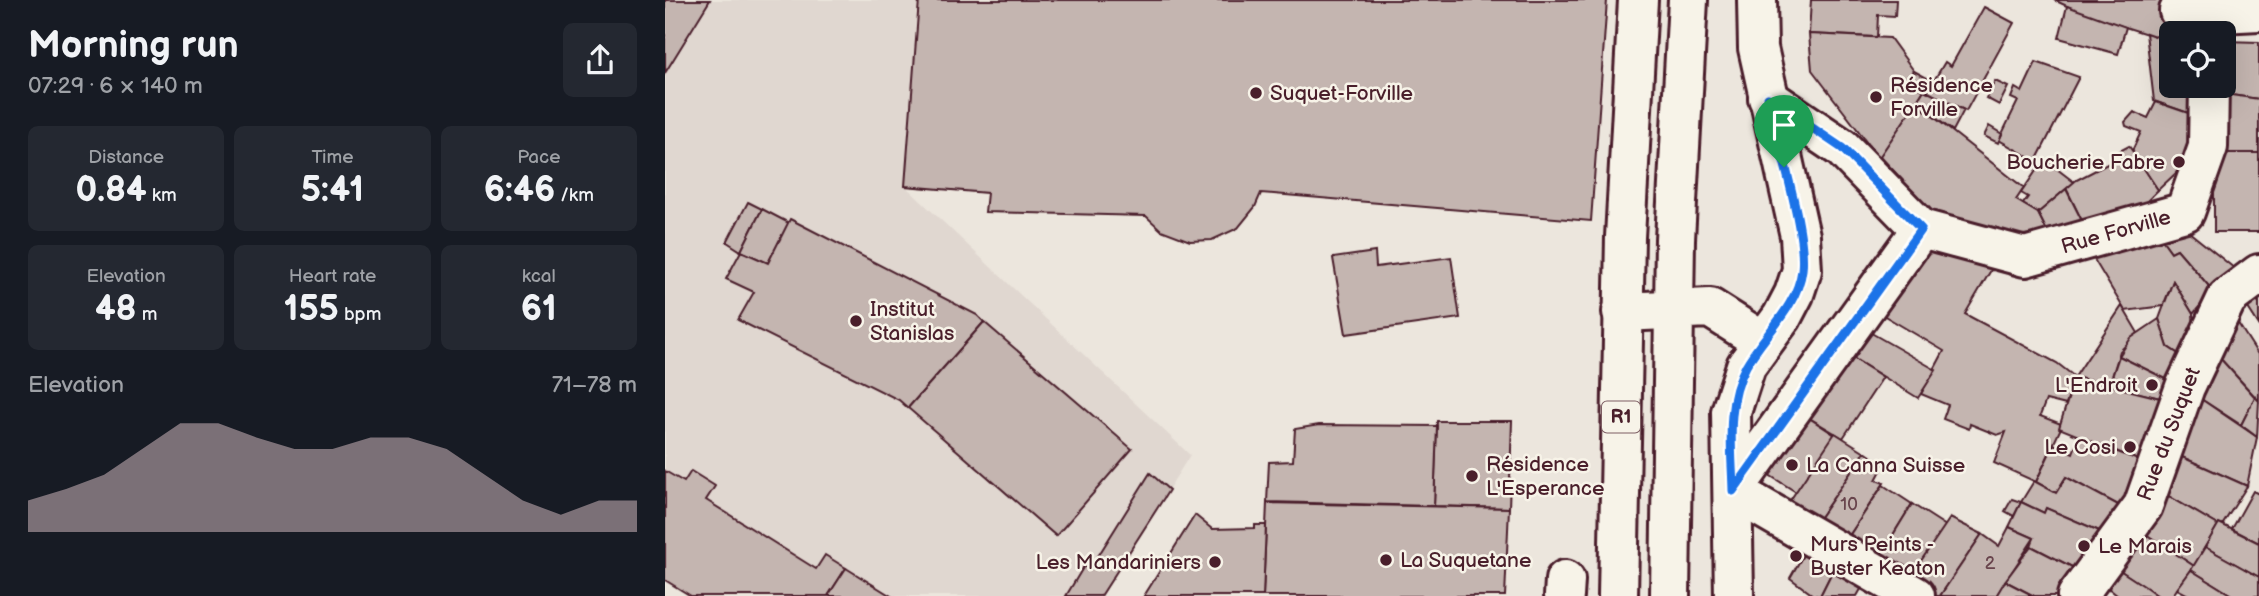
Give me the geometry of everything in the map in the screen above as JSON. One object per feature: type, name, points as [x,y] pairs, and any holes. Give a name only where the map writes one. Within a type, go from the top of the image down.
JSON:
[{"type":"main road","name":"R1","points":[[1618,596],[1622,312],[1638,0]]},
{"type":"main road","points":[[1670,596],[1674,308],[1688,0]]},
{"type":"main road","points":[[1734,596],[1731,412],[1737,386],[1762,341],[1782,317],[1802,270],[1800,236],[1758,48],[1757,0]]},
{"type":"main road","points":[[2197,15],[2259,11]]},
{"type":"main road","points":[[1733,491],[1921,229],[1842,148],[1768,98]]},
{"type":"main road","name":"Rue Forville","points":[[1921,229],[2025,257],[2185,212],[2208,147],[2209,98]]},
{"type":"main road","name":"Rue du Suquet","points":[[2077,596],[2143,506],[2185,387],[2227,298],[2259,274]]},
{"type":"main road","points":[[1622,312],[1710,308],[1762,341]]},
{"type":"main road","points":[[1733,491],[1913,596]]},
{"type":"shaded area","name":"Institut Stanislas","points":[[665,0],[919,0],[905,186],[1190,455],[1101,596],[691,596],[665,580]]},
{"type":"building","points":[[665,0],[710,0],[665,73]]},
{"type":"building","name":"Suquet-Forville","points":[[919,0],[1607,0],[1591,221],[1261,193],[1255,207],[1238,228],[1212,240],[1190,241],[1161,230],[1146,216],[985,212],[987,193],[905,186]]},
{"type":"building","points":[[1811,0],[1896,0],[1895,16],[1878,15],[1877,37],[1809,34]]},
{"type":"building","points":[[2054,0],[2178,0],[2181,21],[2159,21],[2159,38],[2084,14]]},
{"type":"building","points":[[2067,6],[2126,27],[2118,54],[2059,38]]},
{"type":"building","points":[[1984,7],[2014,23],[1966,111],[1927,92],[1945,62],[1951,66]]},
{"type":"building","points":[[2146,33],[2159,38],[2159,98],[2194,98],[2197,116],[2154,101]]},
{"type":"building","name":"Résidence Forville","points":[[1809,34],[1890,38],[1914,71],[1908,82],[1924,90],[1880,159],[1812,70]]},
{"type":"building","points":[[2236,41],[2259,42],[2259,99],[2236,96]]},
{"type":"building","points":[[2036,62],[2079,77],[2036,161],[1999,140],[2018,101],[2011,98],[2015,88],[2022,92]]},
{"type":"building","points":[[1914,71],[1931,80],[1924,90],[1908,82]]},
{"type":"building","points":[[1995,81],[2008,87],[1999,105],[1986,98]]},
{"type":"building","points":[[1924,90],[1964,110],[1953,131],[1916,103]]},
{"type":"building","points":[[2236,96],[2259,99],[2259,153],[2219,153],[2224,98],[2236,98]]},
{"type":"building","points":[[2156,102],[2197,116],[2187,155],[2176,173],[2158,190],[2132,151],[2141,132],[2126,126],[2125,122],[2134,112],[2148,118]]},
{"type":"building","points":[[1916,103],[2024,188],[2016,200],[2038,213],[2048,233],[1995,237],[1936,215],[1880,156]]},
{"type":"building","points":[[1989,126],[2002,134],[1998,143],[1984,136]]},
{"type":"building","points":[[2129,146],[2158,190],[2143,205],[2087,231],[2065,186],[2119,158],[2116,153]]},
{"type":"building","points":[[2219,153],[2259,153],[2259,232],[2214,232],[2214,177]]},
{"type":"building","points":[[2044,159],[2074,182],[2038,213],[2023,204],[2028,197],[2021,193]]},
{"type":"building","points":[[2066,189],[2087,231],[2048,233],[2038,213]]},
{"type":"building","points":[[748,202],[762,209],[741,251],[727,242]]},
{"type":"building","points":[[762,209],[789,223],[768,263],[741,251]]},
{"type":"building","points":[[790,219],[977,315],[984,322],[908,408],[899,400],[738,320],[754,292],[726,279],[741,251],[768,263]]},
{"type":"building","points":[[2184,228],[2234,268],[2213,291],[2177,249],[2171,252],[2158,234]]},
{"type":"building","points":[[2158,234],[2171,252],[2177,249],[2213,291],[2193,314],[2173,281],[2163,306],[2125,311],[2089,251]]},
{"type":"building","points":[[1927,242],[1994,265],[1965,314],[2057,363],[2075,377],[2066,405],[2046,400],[2040,416],[2061,424],[2036,482],[1994,463],[2006,432],[1997,435],[1970,424],[1969,429],[1943,419],[1948,405],[1921,394],[1944,351],[1878,312]]},
{"type":"building","points":[[1375,252],[1376,267],[1451,257],[1460,318],[1346,334],[1333,258]]},
{"type":"building","points":[[2173,281],[2193,314],[2194,330],[2180,355],[2168,347],[2159,319]]},
{"type":"building","points":[[2259,285],[2259,325],[2241,297]]},
{"type":"building","points":[[2122,306],[2138,333],[2120,351],[2109,386],[2075,377]]},
{"type":"building","points":[[2159,319],[2168,347],[2180,355],[2168,380],[2119,356],[2131,338]]},
{"type":"building","points":[[2236,320],[2259,356],[2259,401],[2218,356]]},
{"type":"building","points":[[984,322],[1132,449],[1056,536],[908,408]]},
{"type":"building","points":[[1866,330],[1936,370],[1918,398],[1848,355]]},
{"type":"building","points":[[1848,355],[1883,377],[1843,438],[1806,416]]},
{"type":"building","points":[[2119,356],[2168,380],[2160,398],[2109,386]]},
{"type":"building","points":[[2218,356],[2255,397],[2241,425],[2198,397]]},
{"type":"building","points":[[2075,377],[2160,398],[2138,460],[2059,428]]},
{"type":"building","points":[[2198,397],[2257,437],[2247,486],[2182,457]]},
{"type":"building","points":[[2255,397],[2259,401],[2257,437],[2241,425]]},
{"type":"building","points":[[1806,416],[1835,435],[1796,492],[1766,473]]},
{"type":"building","name":"Résidence L'Esperance","points":[[1437,421],[1512,421],[1509,508],[1434,506]]},
{"type":"building","points":[[1319,425],[1437,426],[1434,506],[1267,502],[1269,462],[1293,461],[1295,429]]},
{"type":"building","points":[[1835,433],[1865,452],[1816,523],[1787,505]]},
{"type":"building","points":[[2079,437],[2138,460],[2122,507],[2066,477],[2056,493],[2036,482],[2054,444],[2073,453]]},
{"type":"building","points":[[1865,452],[1884,465],[1876,480],[1884,483],[1845,542],[1816,523]]},
{"type":"building","points":[[2182,457],[2247,486],[2223,524],[2218,525],[2165,494]]},
{"type":"building","points":[[665,471],[684,482],[691,471],[715,486],[706,500],[816,569],[825,555],[846,568],[828,596],[691,596],[665,580]]},
{"type":"building","points":[[1150,473],[1169,490],[1101,596],[1066,596],[1084,566],[1090,569]]},
{"type":"building","points":[[2066,477],[2122,507],[2104,533],[2046,508],[2044,513],[2021,502],[2034,481],[2056,493]]},
{"type":"building","points":[[1883,485],[1912,504],[1877,561],[1845,542]]},
{"type":"building","points":[[2253,491],[2259,494],[2259,543],[2232,529]]},
{"type":"building","points":[[2165,494],[2218,525],[2194,566],[2141,531]]},
{"type":"building","points":[[2012,499],[2021,502],[2014,516],[2005,511]]},
{"type":"building","points":[[2021,502],[2044,513],[2046,508],[2104,533],[2078,570],[2031,546],[2034,538],[2009,527]]},
{"type":"building","name":"La Suquetane","points":[[1267,503],[1509,508],[1505,596],[1263,596]]},
{"type":"building","points":[[1912,504],[1946,526],[1908,580],[1877,561]]},
{"type":"building","name":"Les Mandariniers","points":[[1195,515],[1212,529],[1255,528],[1255,525],[1266,525],[1263,596],[1144,596]]},
{"type":"building","points":[[1950,518],[1982,534],[1940,596],[1933,596],[1908,580]]},
{"type":"building","points":[[2219,523],[2259,543],[2259,577],[2205,547]]},
{"type":"building","points":[[2009,527],[2034,538],[1996,596],[1940,596],[1982,534],[1999,546]]},
{"type":"building","points":[[2141,531],[2194,566],[2172,596],[2158,596],[2118,569]]},
{"type":"building","points":[[1810,543],[1838,560],[1820,596],[1813,595],[1790,578]]},
{"type":"building","points":[[2031,546],[2078,570],[2058,596],[2034,596],[2005,581]]},
{"type":"building","points":[[2205,547],[2259,577],[2259,596],[2233,596],[2191,570]]},
{"type":"building","points":[[1838,560],[1868,577],[1857,596],[1820,596]]},
{"type":"building","points":[[846,568],[891,596],[828,596]]},
{"type":"building","points":[[2118,569],[2158,596],[2118,596],[2107,587]]},
{"type":"building","points":[[2191,570],[2233,596],[2190,596],[2177,589]]},
{"type":"building","points":[[2005,581],[2034,596],[1996,596]]},
{"type":"place","name":"Suquet-Forville","points":[[1256,93]]},
{"type":"place","name":"Résidence Forville","points":[[1876,97]]},
{"type":"place","name":"Boucherie Fabre","points":[[2179,162]]},
{"type":"place","name":"Institut Stanislas","points":[[856,321]]},
{"type":"place","name":"L'Endroit","points":[[2152,385]]},
{"type":"place","name":"Le Cosi","points":[[2130,447]]},
{"type":"place","name":"La Canna Suisse","points":[[1792,465]]},
{"type":"place","name":"Résidence L'Esperance","points":[[1472,476]]},
{"type":"place","name":"Le Marais","points":[[2084,546]]},
{"type":"place","name":"Murs Peints - Buster Keaton","points":[[1796,556]]},
{"type":"place","name":"La Suquetane","points":[[1386,560]]},
{"type":"place","name":"Les Mandariniers","points":[[1215,562]]},
{"type":"route","points":[[1768,98],[1842,148],[1921,229],[1733,491],[1731,412],[1737,386],[1762,341],[1782,317],[1802,270],[1800,236],[1784,167],[1768,98]]}]
